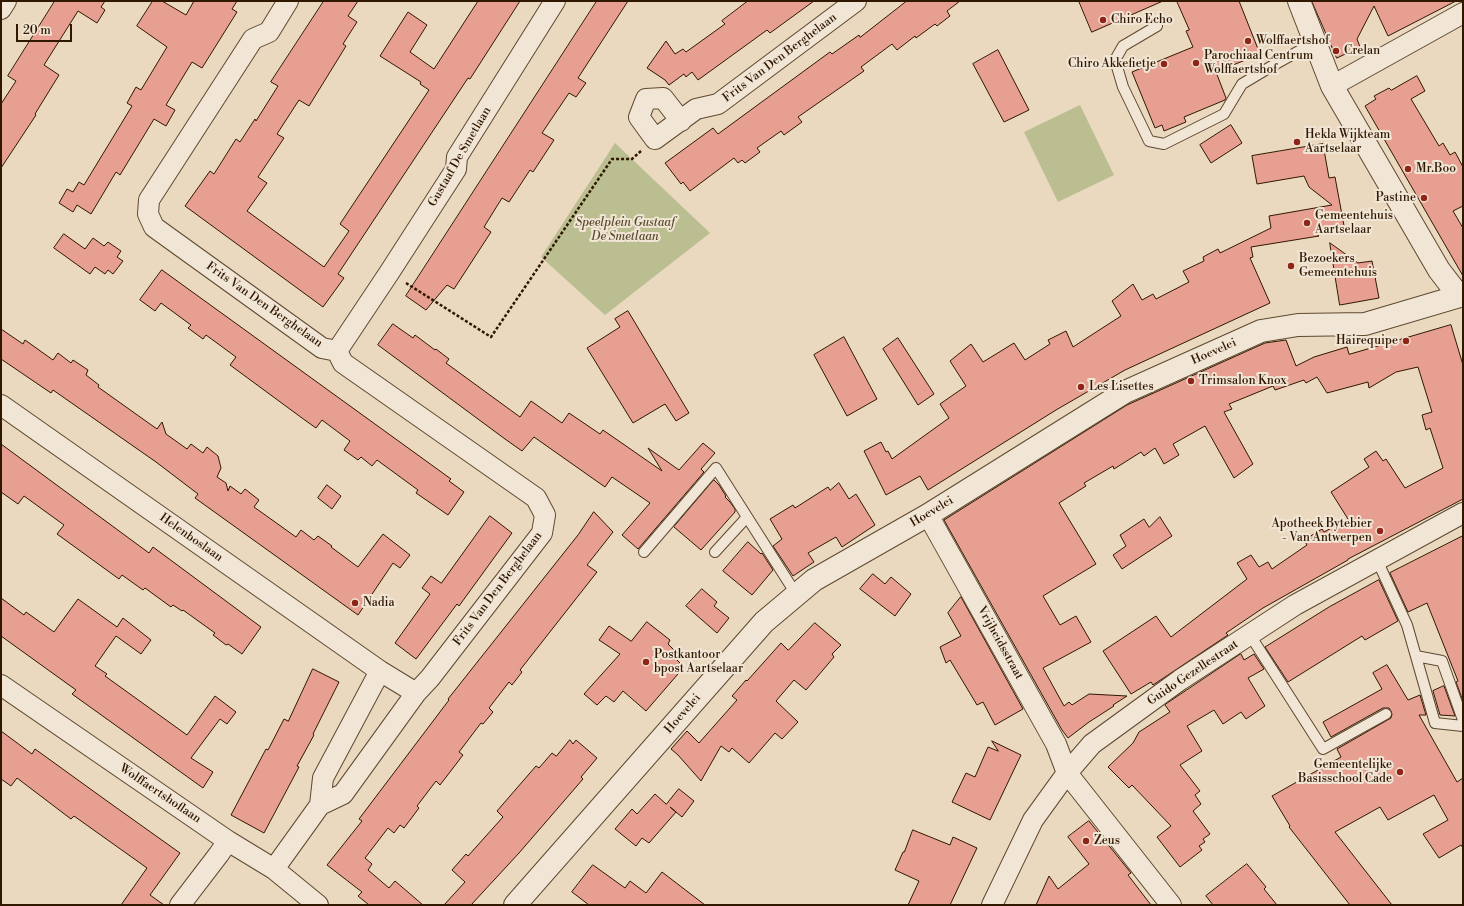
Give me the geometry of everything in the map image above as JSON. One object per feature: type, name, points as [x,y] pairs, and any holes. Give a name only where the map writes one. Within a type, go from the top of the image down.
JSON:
[{"type":"street","points":[[1,9],[6,1]]},
{"type":"street","name":"Frits Van Den Berghelaan","points":[[288,1],[269,32],[253,39],[149,200],[148,214],[154,227],[322,348],[337,351],[343,363],[536,498],[545,515],[542,533],[416,694]]},
{"type":"street","name":"Gustaaf De Smetlaan","points":[[337,351],[456,169],[457,158],[555,1]]},
{"type":"street","name":"Frits Van Den Berghelaan","points":[[681,120],[696,109],[718,104],[856,1]]},
{"type":"street","points":[[1299,1],[1332,86],[1439,270],[1462,300]]},
{"type":"street","points":[[1332,86],[1463,13]]},
{"type":"street","name":"Hoevelei","points":[[515,905],[764,622],[814,580],[928,515],[1125,392],[1261,331],[1298,325],[1365,324],[1462,300]]},
{"type":"street","name":"Helenboslaan","points":[[1,405],[380,671],[416,694]]},
{"type":"street","name":"Guido Gezellestraat","points":[[992,905],[1034,820],[1067,773],[1092,744],[1180,680],[1295,605],[1463,514]]},
{"type":"street","name":"Vrijheidsstraat","points":[[928,515],[1056,744],[1067,773],[1171,905]]},
{"type":"street","points":[[320,805],[323,778],[380,671]]},
{"type":"street","name":"Wolffaertshoflaan","points":[[1,685],[228,841],[274,869],[318,905]]},
{"type":"street","points":[[274,869],[320,805],[343,794],[416,694]]},
{"type":"street","points":[[180,905],[228,841]]},
{"type":"lane","points":[[1157,26],[1123,46],[1116,60],[1123,87],[1149,141],[1164,144],[1224,114],[1242,84],[1315,42]]},
{"type":"lane","points":[[644,552],[716,468],[796,594]]},
{"type":"lane","points":[[715,552],[747,517]]},
{"type":"lane","points":[[1377,560],[1407,625],[1435,723],[1463,726]]},
{"type":"lane","points":[[1250,635],[1323,749],[1386,714]]},
{"type":"lane","points":[[1416,656],[1442,661],[1463,720]]},
{"type":"path","points":[[389,273],[491,337],[612,159],[632,159]]},
{"type":"green space","points":[[1080,105],[1114,175],[1058,202],[1024,132]]},
{"type":"green space","name":"Speelplein Gustaaf De Smetlaan","points":[[615,143],[710,233],[605,315],[541,257]]},
{"type":"building","points":[[55,1],[105,1],[101,7],[105,10],[97,23],[78,11],[44,65],[59,75],[35,114],[36,115],[1,168],[1,104],[16,81],[8,76]]},
{"type":"building","points":[[153,1],[162,1],[186,15],[194,1],[237,1],[232,9],[237,12],[202,68],[192,62],[166,105],[175,110],[166,126],[154,119],[120,175],[116,172],[91,214],[77,205],[73,212],[59,203],[67,189],[73,192],[79,182],[84,185],[132,106],[127,103],[136,87],[141,90],[167,47],[137,26]]},
{"type":"building","points":[[324,1],[358,1],[348,16],[357,22],[343,44],[346,46],[309,106],[299,100],[277,134],[284,138],[258,177],[267,183],[247,211],[324,267],[349,231],[340,224],[429,90],[420,84],[421,82],[380,56],[408,12],[427,25],[410,52],[434,69],[478,1],[520,1],[470,79],[468,78],[338,274],[344,278],[323,307],[185,206],[210,171],[214,174],[236,139],[240,142],[255,119],[256,121],[278,86],[271,82]]},
{"type":"building","points":[[597,1],[628,1],[578,78],[586,83],[576,97],[569,93],[542,133],[554,140],[533,172],[530,170],[509,202],[502,198],[484,227],[491,232],[454,289],[447,285],[426,310],[406,296]]},
{"type":"building","points":[[748,1],[814,1],[770,33],[767,30],[698,80],[692,72],[686,77],[684,74],[669,85],[665,80],[647,68],[666,41],[675,54],[683,49],[686,52],[725,24],[722,21]]},
{"type":"building","points":[[907,1],[960,1],[947,11],[950,16],[937,26],[935,24],[916,38],[915,36],[897,50],[892,44],[861,67],[864,71],[798,117],[802,122],[784,135],[781,131],[757,148],[760,152],[745,163],[742,160],[738,163],[734,158],[690,191],[683,182],[681,184],[665,163],[713,128],[718,134],[830,52],[832,54],[859,35],[860,37]]},
{"type":"building","points":[[1079,1],[1163,1],[1092,32]]},
{"type":"building","name":"Parochiaal Centrum Wolffaertshof","points":[[1177,1],[1239,1],[1260,54],[1216,72],[1226,98],[1225,100],[1184,117],[1186,122],[1164,131],[1162,125],[1155,128],[1132,72],[1193,47],[1186,31],[1189,30]]},
{"type":"building","points":[[1312,1],[1456,1],[1388,36],[1374,6],[1357,39],[1360,47],[1337,58]]},
{"type":"building","points":[[998,50],[1029,110],[1004,122],[973,64]]},
{"type":"building","points":[[1417,76],[1425,91],[1411,99],[1439,146],[1443,143],[1450,155],[1455,152],[1463,167],[1463,206],[1453,211],[1463,228],[1463,276],[1365,106],[1376,99],[1374,96],[1389,88],[1391,90]]},
{"type":"building","points":[[1231,125],[1242,143],[1211,163],[1200,145]]},
{"type":"building","points":[[1323,144],[1329,178],[1335,177],[1345,231],[1316,234],[1319,236],[1251,247],[1253,257],[1250,258],[1270,303],[1125,370],[1056,410],[928,490],[920,476],[886,495],[864,451],[881,442],[886,452],[888,451],[892,459],[949,418],[940,404],[966,386],[950,361],[971,344],[983,362],[1014,343],[1025,360],[1050,344],[1048,340],[1066,331],[1073,347],[1121,316],[1112,301],[1133,284],[1142,300],[1153,294],[1156,299],[1189,282],[1183,271],[1204,261],[1203,257],[1218,249],[1220,253],[1271,228],[1269,216],[1332,205],[1309,187],[1304,176],[1257,184],[1252,156]]},
{"type":"building","points":[[64,234],[85,249],[93,238],[104,246],[108,242],[121,251],[117,257],[123,261],[113,274],[108,270],[105,274],[95,267],[90,274],[54,248]]},
{"type":"building","points":[[1330,243],[1358,263],[1372,261],[1379,298],[1340,305]]},
{"type":"building","points":[[162,270],[451,479],[449,481],[464,492],[448,515],[416,493],[418,490],[377,460],[372,466],[361,457],[358,460],[344,450],[350,441],[322,420],[316,428],[302,418],[230,365],[236,357],[206,335],[203,339],[188,328],[191,325],[161,303],[155,311],[140,300]]},
{"type":"building","points":[[628,311],[689,413],[676,421],[665,404],[633,423],[587,348],[620,327],[615,319]]},
{"type":"building","points":[[393,324],[413,338],[415,335],[435,350],[436,349],[449,359],[446,363],[520,417],[531,401],[562,423],[569,413],[600,434],[603,430],[662,471],[648,448],[679,470],[703,443],[715,453],[701,469],[704,472],[638,549],[622,535],[650,503],[612,477],[605,487],[534,437],[522,451],[378,345]]},
{"type":"building","points":[[1451,325],[1463,365],[1463,499],[1348,559],[1263,608],[1226,633],[1228,635],[1153,685],[1151,682],[1131,694],[1103,651],[1156,616],[1171,637],[1247,579],[1237,563],[1251,555],[1259,567],[1268,562],[1272,569],[1307,545],[1304,540],[1322,529],[1324,532],[1348,519],[1331,492],[1369,467],[1364,459],[1376,451],[1383,461],[1386,459],[1405,488],[1443,468],[1430,428],[1426,430],[1422,415],[1432,412],[1418,367],[1396,372],[1369,388],[1368,382],[1327,393],[1317,377],[1306,383],[1304,380],[1275,390],[1273,386],[1229,404],[1232,409],[1224,412],[1253,464],[1234,478],[1205,426],[1173,444],[1179,455],[1164,464],[1155,448],[1144,456],[1141,452],[1114,469],[1113,466],[1084,483],[1086,486],[1059,503],[1096,564],[1043,596],[1060,625],[1076,616],[1091,642],[1043,668],[1064,706],[1069,702],[1072,705],[1089,694],[1127,696],[1068,738],[1062,730],[944,520],[1127,405],[1265,343],[1286,340],[1296,366],[1314,357],[1347,347],[1349,354]]},
{"type":"building","points":[[1,329],[23,344],[25,340],[53,360],[58,353],[71,363],[73,360],[88,370],[86,375],[99,385],[98,387],[157,429],[162,422],[166,434],[187,449],[191,444],[203,453],[207,447],[218,456],[221,468],[217,477],[226,483],[228,491],[230,486],[241,494],[245,489],[259,500],[254,507],[296,537],[301,530],[314,540],[318,536],[358,567],[383,534],[410,555],[400,568],[393,563],[358,615],[195,498],[198,494],[156,462],[53,390],[51,393],[1,359]]},
{"type":"building","points":[[844,337],[877,399],[847,416],[814,355]]},
{"type":"building","points":[[898,338],[934,394],[918,405],[883,349]]},
{"type":"building","points":[[1,444],[149,553],[153,547],[261,627],[242,654],[228,644],[226,645],[213,635],[215,633],[183,610],[182,611],[173,605],[171,607],[145,588],[143,590],[122,575],[119,579],[57,534],[64,525],[24,496],[18,504],[1,492]]},
{"type":"building","points":[[714,480],[735,509],[735,512],[701,550],[674,527]]},
{"type":"building","points":[[839,483],[849,499],[856,494],[875,525],[842,547],[836,537],[808,553],[814,562],[793,576],[773,546],[782,539],[770,519],[793,505],[795,508],[828,487],[830,490]]},
{"type":"building","points":[[327,485],[341,496],[332,509],[318,498]]},
{"type":"building","points":[[594,512],[613,532],[587,565],[597,572],[520,670],[522,672],[512,685],[509,682],[489,708],[493,712],[483,724],[481,723],[459,752],[463,755],[440,785],[436,781],[417,806],[419,808],[404,828],[400,825],[394,833],[388,828],[365,858],[372,864],[368,870],[389,888],[395,881],[423,905],[369,905],[358,896],[362,892],[327,865],[362,821],[359,819],[449,700],[448,699],[578,535]]},
{"type":"building","points":[[490,516],[512,533],[459,606],[457,604],[416,659],[395,643],[430,594],[422,588],[431,576],[441,583]]},
{"type":"building","points":[[1160,517],[1172,536],[1122,569],[1113,555],[1126,546],[1120,535],[1144,519],[1149,527]]},
{"type":"building","points":[[1463,536],[1463,701],[1456,682],[1458,681],[1427,603],[1408,612],[1390,573]]},
{"type":"building","points":[[748,542],[761,554],[762,553],[773,570],[752,595],[723,571]]},
{"type":"building","points":[[873,574],[885,584],[891,577],[911,594],[895,616],[860,589]]},
{"type":"building","points":[[1379,580],[1398,621],[1365,640],[1362,636],[1288,682],[1265,647],[1329,607]]},
{"type":"building","points":[[702,589],[717,602],[714,606],[729,618],[717,633],[686,606]]},
{"type":"building","points":[[961,597],[1023,709],[995,725],[983,702],[977,705],[950,660],[946,663],[940,647],[961,636],[948,613]]},
{"type":"building","points":[[1,598],[24,615],[26,612],[54,632],[78,599],[117,627],[123,618],[151,640],[141,654],[116,636],[95,666],[107,674],[105,676],[187,735],[215,696],[236,712],[227,724],[220,719],[191,758],[213,772],[203,788],[72,694],[76,690],[1,636]]},
{"type":"building","name":"Postkantoor bpost Aartselaar","points":[[647,622],[670,640],[668,644],[677,653],[674,657],[684,667],[646,711],[623,691],[614,702],[606,696],[597,705],[584,694],[620,654],[599,640],[609,626],[631,641]]},
{"type":"building","points":[[815,623],[841,645],[832,654],[834,657],[806,690],[794,680],[776,701],[798,722],[782,739],[775,733],[749,763],[732,748],[729,752],[721,746],[701,781],[671,749],[687,731],[699,743],[737,700],[732,696],[781,643],[788,650]]},
{"type":"building","points":[[1241,654],[1244,660],[1254,654],[1264,669],[1248,678],[1265,706],[1246,719],[1241,712],[1223,724],[1214,710],[1187,726],[1202,751],[1180,765],[1200,791],[1195,795],[1201,804],[1193,811],[1210,834],[1203,839],[1205,842],[1199,846],[1202,850],[1180,867],[1157,837],[1171,826],[1132,785],[1129,788],[1108,767],[1133,743],[1139,732],[1170,712],[1165,705]]},
{"type":"building","points":[[1387,665],[1408,700],[1420,695],[1426,715],[1419,715],[1457,782],[1463,778],[1463,848],[1461,845],[1439,858],[1423,834],[1448,820],[1434,795],[1388,820],[1380,807],[1335,832],[1392,905],[1350,905],[1289,827],[1290,826],[1272,796],[1341,757],[1337,749],[1391,718],[1392,714],[1389,708],[1383,708],[1331,737],[1323,722],[1382,689],[1373,673]]},
{"type":"building","points":[[313,669],[339,682],[313,734],[314,735],[297,766],[299,767],[264,833],[231,815],[266,749],[268,750],[284,719],[288,721]]},
{"type":"building","points":[[1444,686],[1455,716],[1440,715],[1433,691]]},
{"type":"building","points":[[1,731],[32,754],[35,749],[180,853],[150,895],[164,905],[121,905],[147,868],[74,816],[71,819],[17,778],[11,786],[1,779]]},
{"type":"building","points":[[570,740],[573,744],[576,740],[597,758],[581,777],[583,779],[519,853],[471,905],[444,905],[465,882],[452,870],[466,854],[468,856],[503,817],[497,811],[536,766],[539,768],[552,753],[556,756]]},
{"type":"building","points":[[992,741],[1021,755],[990,820],[952,802],[966,773],[975,777],[988,747],[998,751]]},
{"type":"building","points":[[679,789],[694,801],[682,817],[676,812],[649,843],[642,838],[636,846],[615,829],[632,809],[637,814],[655,794],[666,804]]},
{"type":"building","points":[[1089,821],[1131,873],[1128,875],[1151,905],[1036,905],[1049,876],[1058,889],[1089,864],[1068,837]]},
{"type":"building","points":[[913,830],[950,845],[953,837],[977,848],[950,905],[908,905],[919,881],[895,870]]},
{"type":"building","points":[[1247,864],[1266,887],[1264,889],[1277,905],[1213,905],[1206,896]]},
{"type":"building","points":[[593,865],[625,888],[630,881],[646,893],[662,872],[705,905],[589,905],[572,892]]},
{"type":"place","name":"Chiro Echo","points":[[1103,20]]},
{"type":"place","name":"Wolffaertshof","points":[[1248,41]]},
{"type":"place","name":"Crelan","points":[[1336,51]]},
{"type":"place","name":"Parochiaal Centrum Wolffaertshof","points":[[1196,63]]},
{"type":"place","name":"Chiro Akkefietje","points":[[1164,64]]},
{"type":"place","name":"Hekla Wijkteam Aartselaar","points":[[1297,142]]},
{"type":"place","name":"Mr.Boo","points":[[1408,169]]},
{"type":"place","name":"Pastine","points":[[1424,198]]},
{"type":"place","name":"Gemeentehuis Aartselaar","points":[[1307,223]]},
{"type":"place","name":"Bezoekers Gemeentehuis","points":[[1291,266]]},
{"type":"place","name":"Hairequipe","points":[[1406,341]]},
{"type":"place","name":"Trimsalon Knox","points":[[1191,381]]},
{"type":"place","name":"Les Lisettes","points":[[1081,387]]},
{"type":"place","name":"Apotheek Bytebier - Van Antwerpen","points":[[1380,531]]},
{"type":"place","name":"Nadia","points":[[355,603]]},
{"type":"place","name":"Postkantoor bpost Aartselaar","points":[[646,662]]},
{"type":"place","name":"Gemeentelijke Basisschool Cade","points":[[1400,772]]},
{"type":"place","name":"Zeus","points":[[1086,841]]}]
